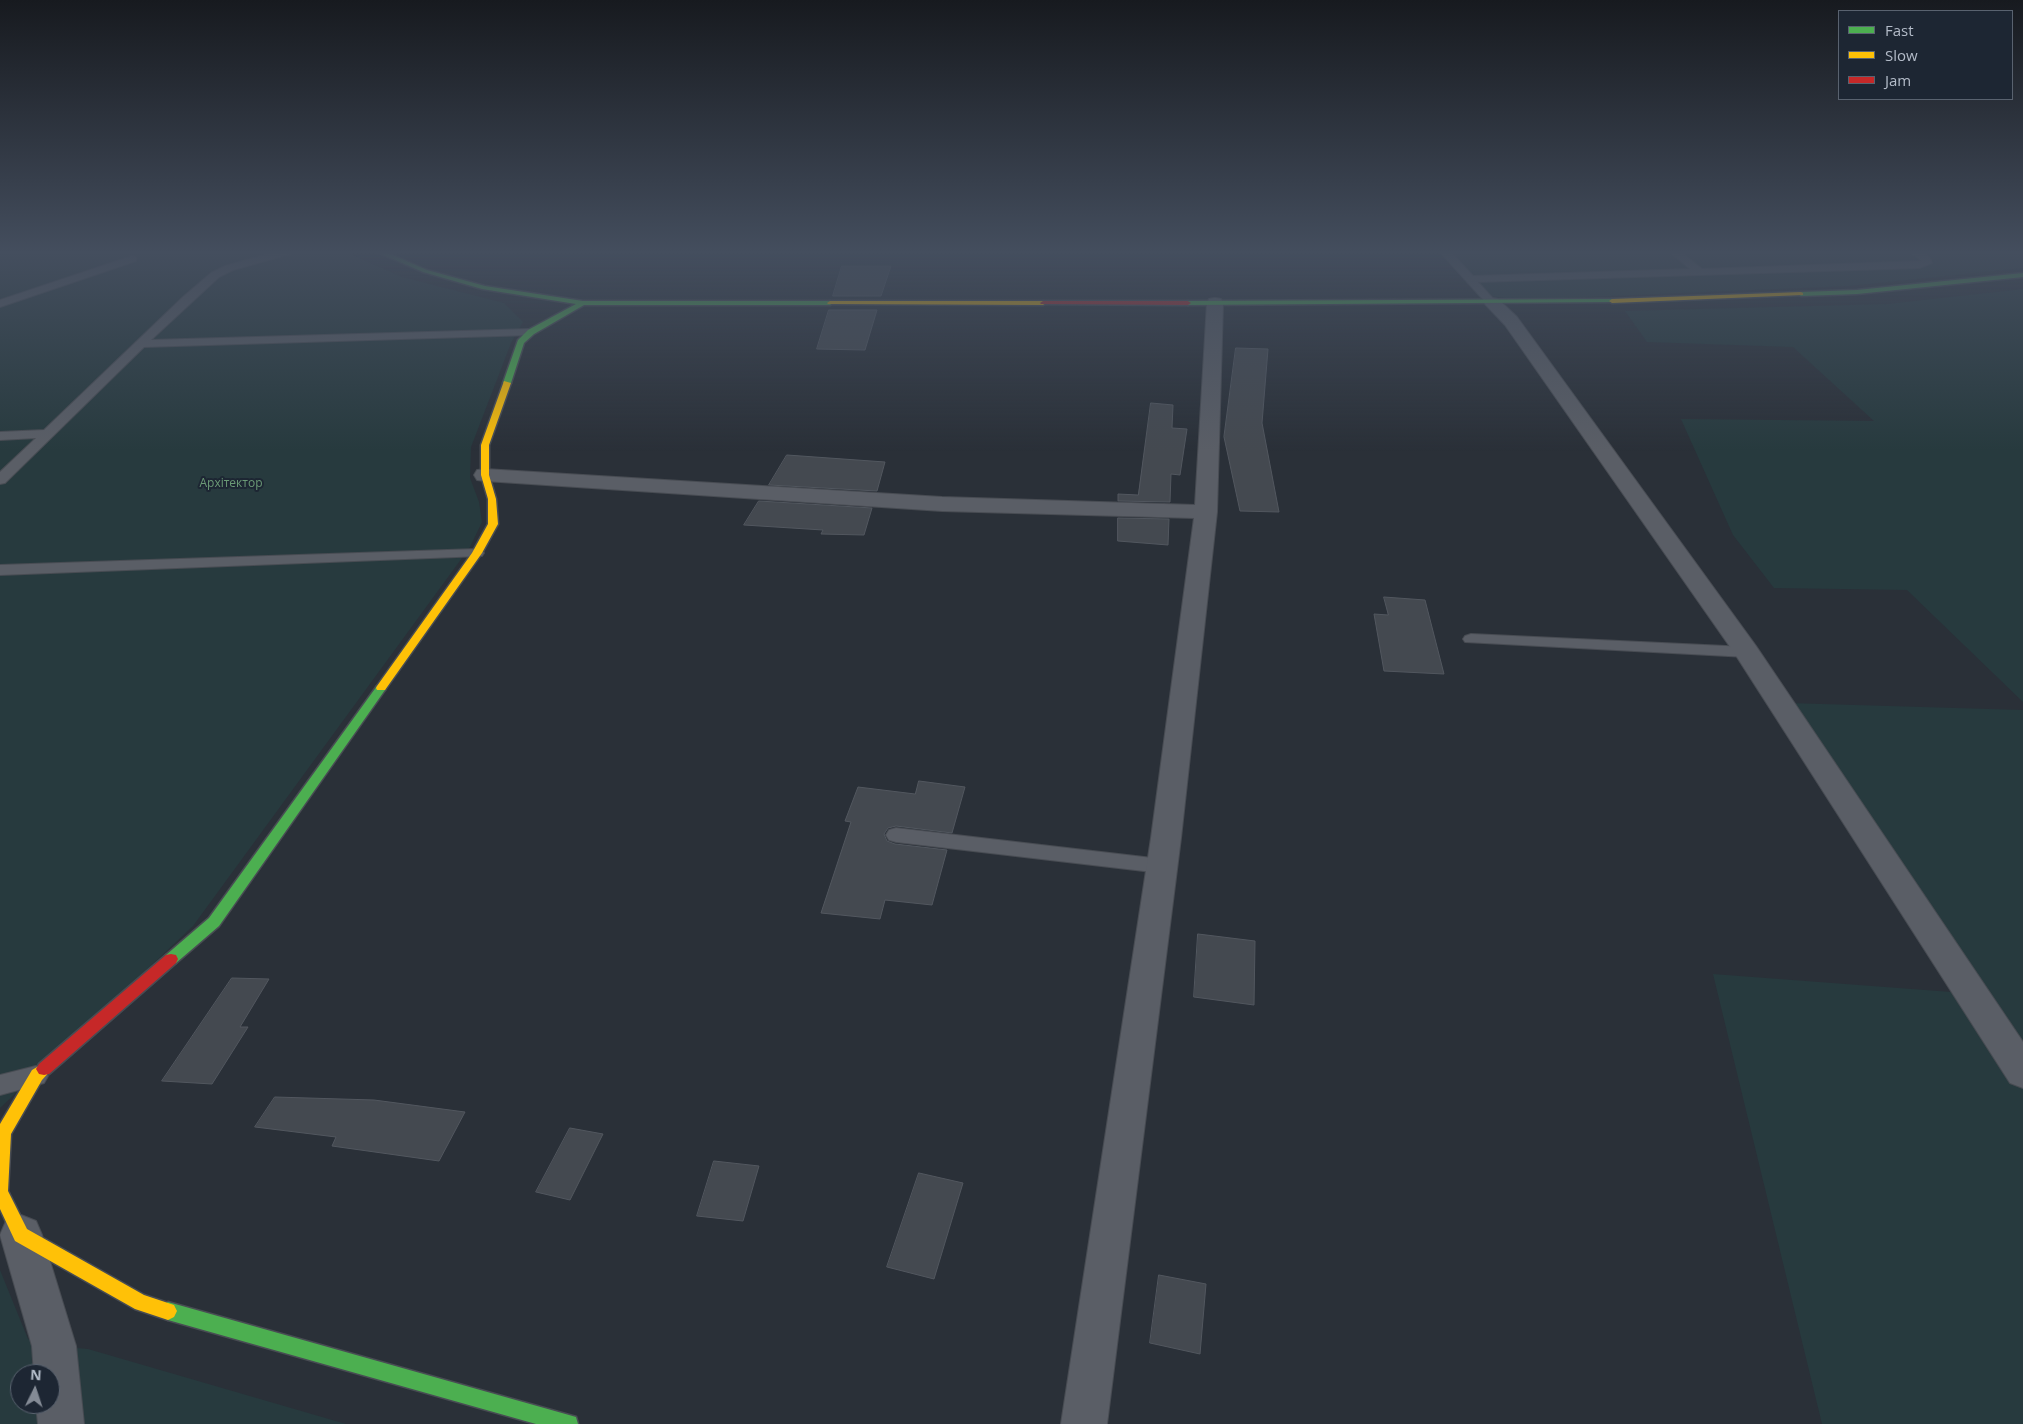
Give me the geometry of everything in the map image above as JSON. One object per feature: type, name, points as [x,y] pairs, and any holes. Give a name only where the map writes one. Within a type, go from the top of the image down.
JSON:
[{"type":"main road","points":[[555,318],[530,332],[521,342],[485,445],[485,475],[492,499],[493,524],[477,553],[214,922],[37,1075],[2,1133],[0,1191],[21,1235],[140,1303],[569,1424]]},
{"type":"street","points":[[1084,1424],[1166,838],[1206,512],[1214,318]]},
{"type":"street","points":[[1508,318],[1747,652],[2023,1072]]},
{"type":"street","points":[[485,475],[942,504],[1206,512]]},
{"type":"street","points":[[21,1235],[54,1346],[61,1424]]},
{"type":"lane","points":[[0,480],[168,318]]},
{"type":"lane","points":[[141,344],[530,332]]},
{"type":"lane","points":[[0,436],[47,434]]},
{"type":"lane","points":[[0,570],[477,553]]},
{"type":"lane","points":[[1471,639],[1747,652]]},
{"type":"lane","points":[[896,835],[1161,866]]},
{"type":"lane","points":[[0,1085],[37,1075]]},
{"type":"green space","name":"Архітектор","points":[[0,318],[519,318],[523,322],[511,343],[471,447],[470,478],[479,502],[482,522],[470,547],[193,926],[0,1108]]},
{"type":"green space","points":[[1630,318],[2023,318],[2023,702],[1907,590],[1774,588],[1733,535],[1681,419],[1874,421],[1793,347],[1647,342]]},
{"type":"green space","points":[[1788,703],[2023,710],[2023,1424],[1822,1424],[1713,974],[1991,995]]},
{"type":"green space","points":[[0,1270],[28,1339],[54,1346],[88,1349],[346,1424],[0,1424]]},
{"type":"building","points":[[826,318],[874,318],[865,350],[817,349]]},
{"type":"building","points":[[1236,348],[1268,349],[1262,423],[1279,512],[1240,511],[1224,437]]},
{"type":"building","points":[[1151,403],[1173,405],[1172,428],[1187,429],[1180,475],[1171,474],[1170,502],[1118,501],[1118,494],[1138,495]]},
{"type":"building","points":[[787,455],[885,462],[877,491],[769,485]]},
{"type":"building","points":[[759,501],[872,508],[864,535],[821,534],[823,530],[744,525]]},
{"type":"building","points":[[1118,518],[1169,519],[1168,545],[1118,541]]},
{"type":"building","points":[[1384,597],[1425,600],[1444,674],[1384,671],[1374,614],[1388,615]]},
{"type":"building","points":[[919,781],[965,787],[952,833],[896,826],[888,828],[884,834],[887,841],[895,844],[947,850],[932,905],[885,900],[880,919],[821,913],[851,822],[845,821],[858,787],[915,794]]},
{"type":"building","points":[[1198,934],[1255,941],[1254,1005],[1194,997]]},
{"type":"building","points":[[232,978],[269,979],[240,1027],[248,1027],[212,1084],[162,1081]]},
{"type":"building","points":[[275,1097],[374,1100],[465,1112],[439,1161],[332,1146],[336,1137],[255,1127]]},
{"type":"building","points":[[570,1128],[603,1134],[570,1200],[536,1192]]},
{"type":"building","points":[[714,1161],[759,1166],[743,1221],[697,1216]]},
{"type":"building","points":[[919,1173],[963,1183],[934,1279],[887,1267]]},
{"type":"building","points":[[1159,1275],[1206,1284],[1200,1354],[1150,1343]]},
{"type":"traffic: fast","points":[[507,383],[521,342],[531,332],[555,318]]},
{"type":"traffic: fast","points":[[171,959],[214,922],[381,688]]},
{"type":"traffic: fast","points":[[168,1311],[569,1424]]},
{"type":"traffic: slow","points":[[381,688],[477,553],[493,524],[492,499],[485,475],[485,445],[507,383]]},
{"type":"traffic: slow","points":[[44,1069],[37,1075],[3,1133],[0,1191],[21,1235],[141,1303],[168,1311]]},
{"type":"traffic: jam","points":[[44,1069],[171,959]]}]
